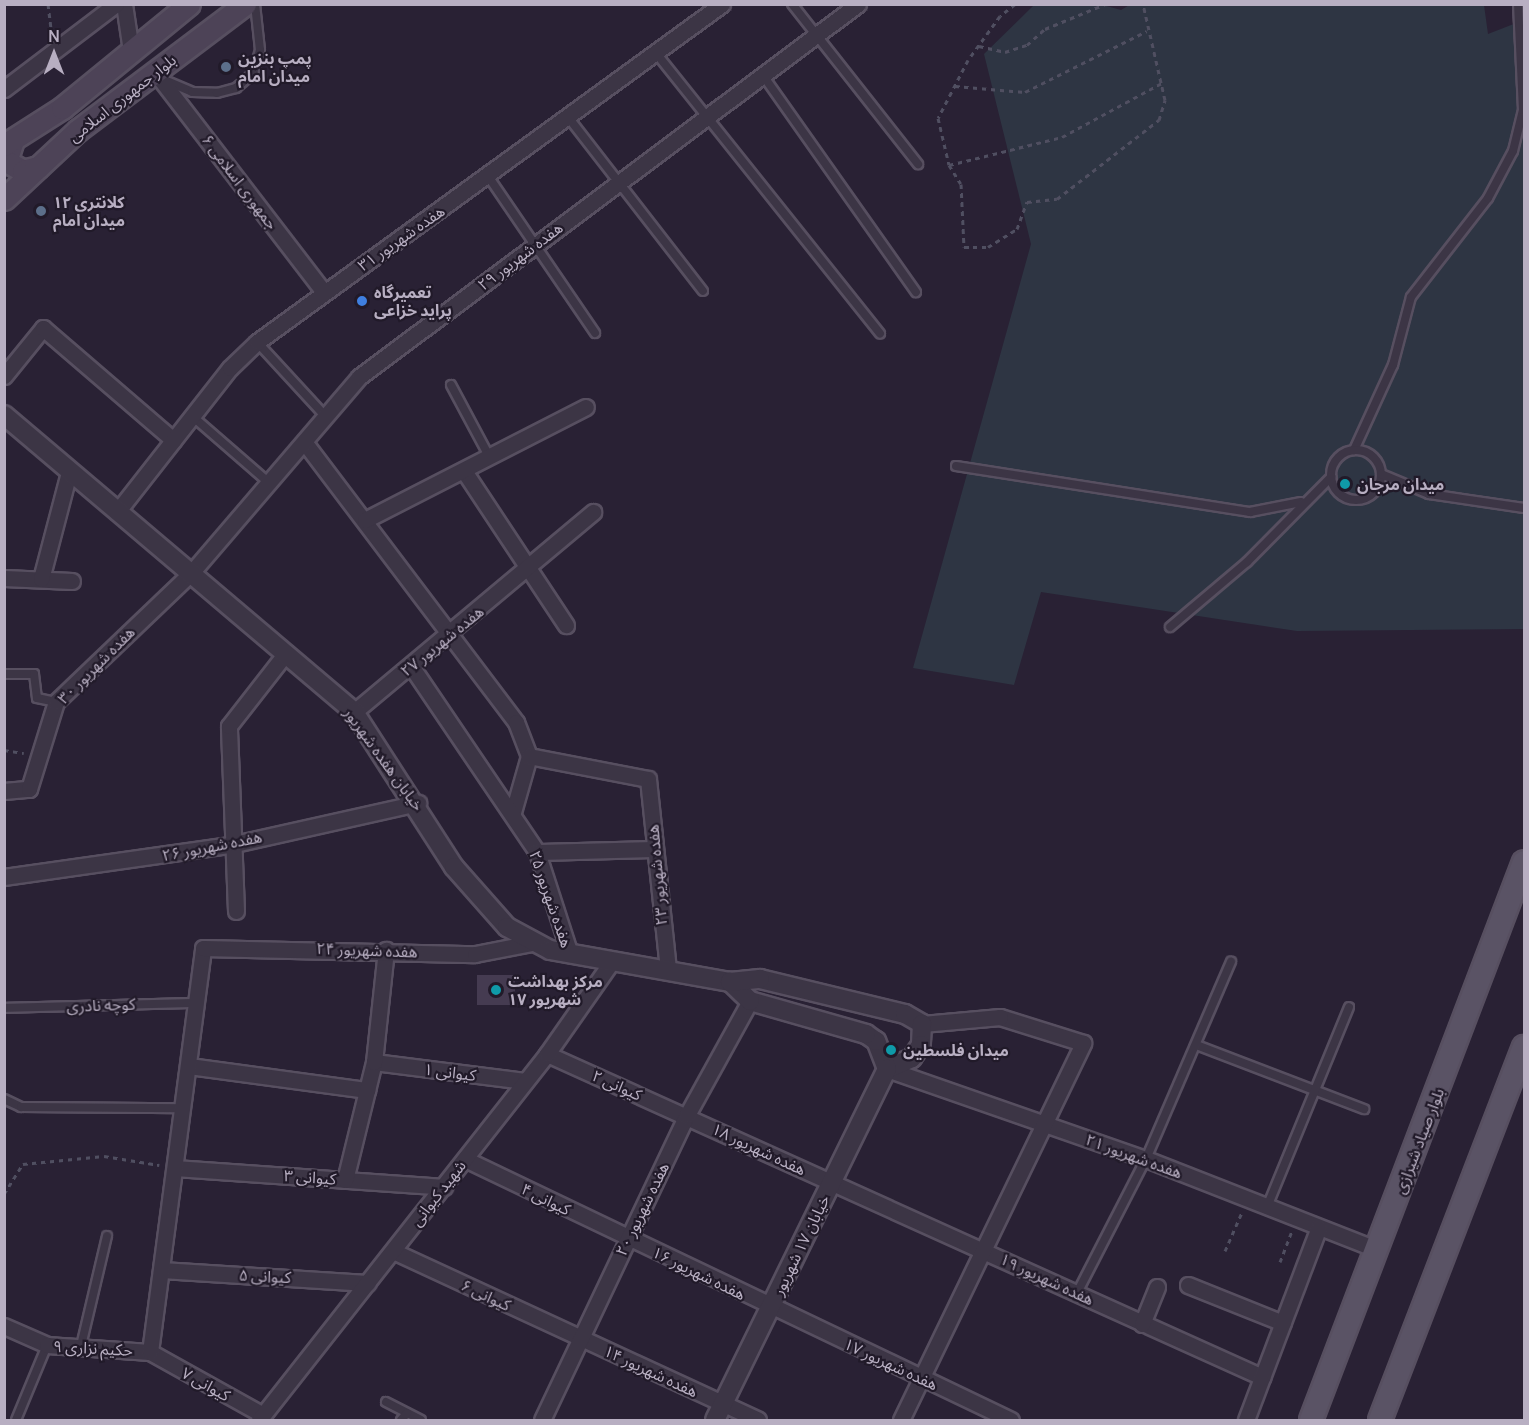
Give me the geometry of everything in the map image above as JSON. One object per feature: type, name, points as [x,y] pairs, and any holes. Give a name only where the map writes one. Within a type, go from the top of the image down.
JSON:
[{"type":"main road","name":"بلوار جمهوری اسلامی","points":[[9,142],[131,51],[189,4]]},
{"type":"main road","name":"بلوار جمهوری اسلامی","points":[[4,199],[38,167],[155,72],[245,4]]},
{"type":"main road","points":[[9,142],[6,161],[23,171],[38,167]]},
{"type":"main road","name":"بلوار صیاد شیرازی","points":[[1311,1420],[1524,862]]},
{"type":"main road","points":[[1380,1420],[1524,1047]]},
{"type":"street","points":[[4,89],[116,4]]},
{"type":"street","points":[[124,4],[131,51]]},
{"type":"street","name":"هفده شهریور ۳۱","points":[[117,512],[191,415],[257,342],[723,4]]},
{"type":"street","name":"هفده شهریور ۲۹","points":[[192,572],[267,481],[305,443],[359,377],[708,113],[858,4]]},
{"type":"street","name":"جمهوری اسلامی ۶","points":[[155,72],[324,292]]},
{"type":"street","points":[[4,376],[43,328],[173,440]]},
{"type":"street","points":[[365,520],[586,407]]},
{"type":"street","name":"خیابان هفده شهریور","points":[[4,415],[69,472],[192,572],[354,712],[418,803],[478,900],[531,944],[570,954],[730,982]]},
{"type":"street","points":[[305,443],[516,722],[529,756],[513,812]]},
{"type":"street","points":[[464,471],[566,625]]},
{"type":"street","points":[[41,579],[69,472]]},
{"type":"street","name":"هفده شهریور ۲۷","points":[[354,712],[530,569],[593,512]]},
{"type":"street","name":"هفده شهریور ۳۰","points":[[4,791],[29,789],[56,702],[192,572]]},
{"type":"street","points":[[4,578],[72,581]]},
{"type":"street","points":[[236,910],[230,844],[229,726],[286,653]]},
{"type":"street","name":"هفده شهریور ۲۵","points":[[411,666],[513,812],[537,852],[570,954]]},
{"type":"street","name":"هفده شهریور ۲۳","points":[[529,756],[648,779],[668,970]]},
{"type":"street","name":"هفده شهریور ۲۶","points":[[4,877],[71,871],[230,844],[418,803]]},
{"type":"street","points":[[537,852],[655,849]]},
{"type":"street","name":"هفده شهریور ۲۴","points":[[197,1003],[203,948],[475,954],[531,944]]},
{"type":"street","points":[[345,1180],[374,1062],[386,951]]},
{"type":"street","name":"شهید کیوانی","points":[[264,1419],[547,1054],[612,961]]},
{"type":"street","points":[[730,982],[760,979],[905,1014],[922,1024],[1000,1017],[1083,1043],[1046,1124],[901,1420]]},
{"type":"street","points":[[730,982],[750,1001],[867,1034],[876,1041],[887,1069],[912,1058],[921,1045],[922,1024]]},
{"type":"street","name":"هفده شهریور ۲۰","points":[[542,1420],[687,1115],[750,1001]]},
{"type":"street","points":[[150,1352],[197,1003]]},
{"type":"street","name":"کیوانی ۲","points":[[547,1054],[687,1115]]},
{"type":"street","name":"کیوانی ۱","points":[[374,1062],[525,1081]]},
{"type":"street","points":[[189,1066],[367,1090]]},
{"type":"street","name":"هفده شهریور ۲۱","points":[[887,1069],[1146,1159],[1377,1250]]},
{"type":"street","name":"خیابان ۱۷ شهریور","points":[[719,1412],[887,1069]]},
{"type":"street","name":"هفده شهریور ۱۸","points":[[687,1115],[831,1183]]},
{"type":"street","name":"کیوانی ۴","points":[[465,1159],[627,1238]]},
{"type":"street","name":"کیوانی ۳","points":[[175,1167],[444,1187]]},
{"type":"street","name":"هفده شهریور ۱۹","points":[[831,1183],[1262,1377]]},
{"type":"street","points":[[1246,1420],[1319,1227]]},
{"type":"street","name":"هفده شهریور ۱۶","points":[[627,1238],[770,1308]]},
{"type":"street","name":"کیوانی ۶","points":[[393,1251],[580,1338]]},
{"type":"street","name":"کیوانی ۵","points":[[161,1270],[368,1283]]},
{"type":"street","points":[[1188,1285],[1283,1323]]},
{"type":"street","points":[[1142,1324],[1156,1287]]},
{"type":"street","name":"هفده شهریور ۱۷","points":[[770,1308],[1011,1420]]},
{"type":"street","name":"حکیم نزاری ۹","points":[[4,1326],[47,1345],[150,1352]]},
{"type":"street","name":"هفده شهریور ۱۴","points":[[580,1338],[719,1412],[758,1420]]},
{"type":"street","name":"کیوانی ۷","points":[[150,1352],[264,1419]]},
{"type":"lane","points":[[155,72],[192,92],[236,88],[253,73],[260,50],[255,4]]},
{"type":"lane","points":[[792,4],[918,164]]},
{"type":"lane","points":[[1170,627],[1247,562],[1301,502],[1330,477],[1337,459],[1354,450],[1393,365],[1411,297],[1488,198],[1513,151],[1523,110],[1518,4]]},
{"type":"lane","points":[[656,53],[708,113],[880,334]]},
{"type":"lane","points":[[762,74],[916,292]]},
{"type":"lane","points":[[568,117],[620,180],[703,291]]},
{"type":"lane","points":[[488,176],[595,333]]},
{"type":"lane","points":[[257,342],[326,417]]},
{"type":"lane","points":[[452,385],[490,458]]},
{"type":"lane","points":[[191,415],[267,481]]},
{"type":"lane","points":[[1330,477],[1339,494],[1358,501],[1375,492],[1381,474],[1373,456],[1354,450]]},
{"type":"lane","points":[[956,466],[1250,512],[1301,502]]},
{"type":"lane","points":[[1381,474],[1429,494],[1524,508]]},
{"type":"lane","points":[[4,674],[34,674],[37,698],[56,702]]},
{"type":"lane","points":[[1077,1293],[1146,1159],[1198,1046],[1231,962]]},
{"type":"lane","name":"کوچه نادری","points":[[4,1008],[197,1003]]},
{"type":"lane","points":[[1267,1207],[1349,1007]]},
{"type":"lane","points":[[1198,1046],[1317,1089],[1364,1109]]},
{"type":"lane","points":[[4,1099],[21,1107],[183,1107]]},
{"type":"lane","points":[[81,1346],[107,1236]]},
{"type":"lane","points":[[16,1420],[47,1345]]},
{"type":"lane","points":[[386,1402],[421,1420]]},
{"type":"lane","points":[[401,1420],[406,1413]]},
{"type":"path","points":[[48,4],[55,51]]},
{"type":"path","points":[[1015,4],[979,45],[938,118],[949,165],[961,184],[964,247],[988,247],[1017,229],[1027,202],[1057,199],[1159,120],[1165,100],[1147,31],[1143,4]]},
{"type":"path","points":[[979,45],[1005,52],[1027,45],[1045,30],[1105,4]]},
{"type":"path","points":[[955,86],[1025,92],[1147,31]]},
{"type":"path","points":[[949,165],[1062,137],[1162,83]]},
{"type":"path","points":[[4,750],[39,755]]},
{"type":"path","points":[[4,1194],[22,1164],[104,1156],[175,1167]]},
{"type":"path","points":[[1225,1251],[1248,1199]]},
{"type":"path","points":[[1280,1262],[1297,1218]]},
{"type":"shaded area","points":[[1131,4],[1484,5],[1488,34],[1524,20],[1524,629],[1297,631],[1041,592],[1014,685],[913,668],[1031,244],[984,54],[1034,5],[1103,5],[1121,10]]},
{"type":"building","name":"مرکز بهداشت ۱۷ شهریور","points":[[477,975],[515,975],[515,1005],[477,1005]]},
{"type":"place","name":"پمپ بنزین میدان امام","points":[[226,67]]},
{"type":"place","name":"کلانتری ۱۲ میدان امام","points":[[41,211]]},
{"type":"place","name":"تعمیرگاه پراید خزاعی","points":[[362,301]]},
{"type":"place","name":"میدان مرجان","points":[[1345,484]]},
{"type":"place","name":"مرکز بهداشت ۱۷ شهریور","points":[[496,990]]},
{"type":"place","name":"میدان فلسطین","points":[[891,1050]]}]
